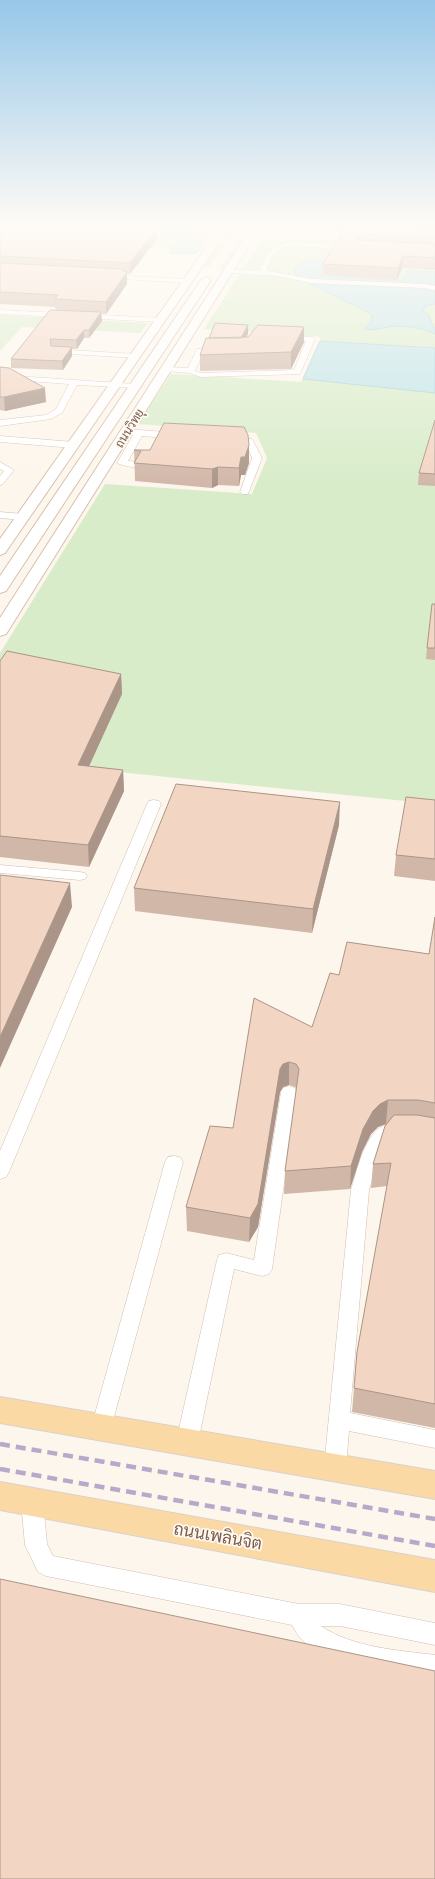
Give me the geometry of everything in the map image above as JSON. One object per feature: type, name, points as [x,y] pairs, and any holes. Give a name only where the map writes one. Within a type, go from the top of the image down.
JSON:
[{"type":"main road","name":"ถนนวิทยุ","points":[[0,549],[24,517],[166,313]]},
{"type":"main road","name":"ถนนวิทยุ","points":[[0,588],[184,313]]},
{"type":"main road","name":"ถนนวิทยุ","points":[[0,632],[133,432],[166,369],[192,313]]},
{"type":"main road","points":[[160,322],[182,316]]},
{"type":"main road","points":[[106,398],[126,399]]},
{"type":"main road","points":[[0,1410],[435,1485]]},
{"type":"main road","name":"ถนนเพลินจิต","points":[[0,1496],[435,1576]]},
{"type":"lane","points":[[19,313],[160,322]]},
{"type":"lane","points":[[66,313],[71,315]]},
{"type":"lane","points":[[166,369],[191,371],[194,374],[201,375],[297,372],[311,339],[272,336]]},
{"type":"lane","points":[[55,351],[136,356]]},
{"type":"lane","points":[[191,371],[200,351],[232,351]]},
{"type":"lane","points":[[0,377],[135,386]]},
{"type":"lane","points":[[0,423],[48,418],[55,415],[59,411],[74,382]]},
{"type":"lane","points":[[162,434],[146,465],[122,463],[133,432],[162,434],[186,436]]},
{"type":"lane","points":[[217,438],[249,441],[257,458],[245,492]]},
{"type":"lane","points":[[0,439],[74,444]]},
{"type":"lane","points":[[0,465],[9,470],[0,482]]},
{"type":"lane","points":[[0,515],[24,517]]},
{"type":"lane","points":[[0,1172],[154,804]]},
{"type":"lane","points":[[0,869],[80,876]]},
{"type":"lane","points":[[187,1442],[226,1260],[262,1269],[289,1092]]},
{"type":"lane","points":[[335,1468],[360,1190],[374,1146],[386,1131],[415,1131],[435,1134]]},
{"type":"lane","points":[[101,1428],[174,1162]]},
{"type":"lane","points":[[339,1420],[435,1440]]},
{"type":"lane","points":[[32,1502],[36,1545],[46,1565],[299,1615],[340,1615],[435,1634]]},
{"type":"lane","points":[[299,1615],[310,1632],[328,1644],[354,1652],[391,1660],[435,1667]]},
{"type":"green space","points":[[215,313],[435,313],[435,804],[0,760],[0,653],[105,484],[252,494],[267,458],[256,433],[138,424],[171,374],[301,382],[321,337],[204,329]]},
{"type":"green space","points":[[0,315],[148,323],[140,333],[22,327],[0,351]]},
{"type":"water","points":[[369,313],[426,313],[429,315],[433,327],[435,328],[435,334],[421,329],[405,326],[364,329],[371,322],[372,315]]},
{"type":"water","points":[[320,341],[435,348],[435,393],[303,379]]},
{"type":"building","points":[[48,313],[101,313],[89,330],[84,330],[76,340],[50,339],[51,346],[72,347],[62,361],[11,359]]},
{"type":"building","points":[[215,323],[248,325],[241,338],[209,338]]},
{"type":"building","points":[[258,325],[304,327],[291,352],[200,355],[206,338],[248,337]]},
{"type":"building","points":[[0,367],[9,368],[45,388],[0,397]]},
{"type":"building","points":[[435,420],[435,474],[419,473]]},
{"type":"building","points":[[164,423],[244,427],[248,435],[249,445],[245,457],[241,457],[239,468],[218,467],[212,469],[134,463],[141,451],[134,450],[150,450]]},
{"type":"building","points":[[432,604],[435,604],[435,648],[427,648]]},
{"type":"building","points":[[7,651],[121,674],[78,765],[123,770],[88,845],[0,836],[0,661]]},
{"type":"building","points":[[176,784],[340,802],[313,909],[134,888]]},
{"type":"building","points":[[406,797],[435,800],[435,859],[396,855]]},
{"type":"building","points":[[0,875],[70,883],[0,1037]]},
{"type":"building","points":[[435,917],[435,1103],[418,1100],[388,1100],[380,1104],[373,1111],[363,1129],[351,1166],[285,1171],[299,1069],[296,1064],[289,1062],[283,1064],[280,1069],[258,1204],[250,1218],[186,1207],[210,1126],[233,1128],[254,998],[312,1027],[330,973],[339,975],[347,942],[429,954]]},
{"type":"building","points":[[394,1115],[417,1115],[435,1118],[435,1404],[354,1388],[357,1352],[391,1163],[373,1164],[385,1126]]},
{"type":"building","points":[[0,1579],[435,1671],[435,1879],[0,1879]]},
{"type":"railway","points":[[0,1444],[435,1519]]},
{"type":"railway","points":[[0,1469],[435,1546]]}]
